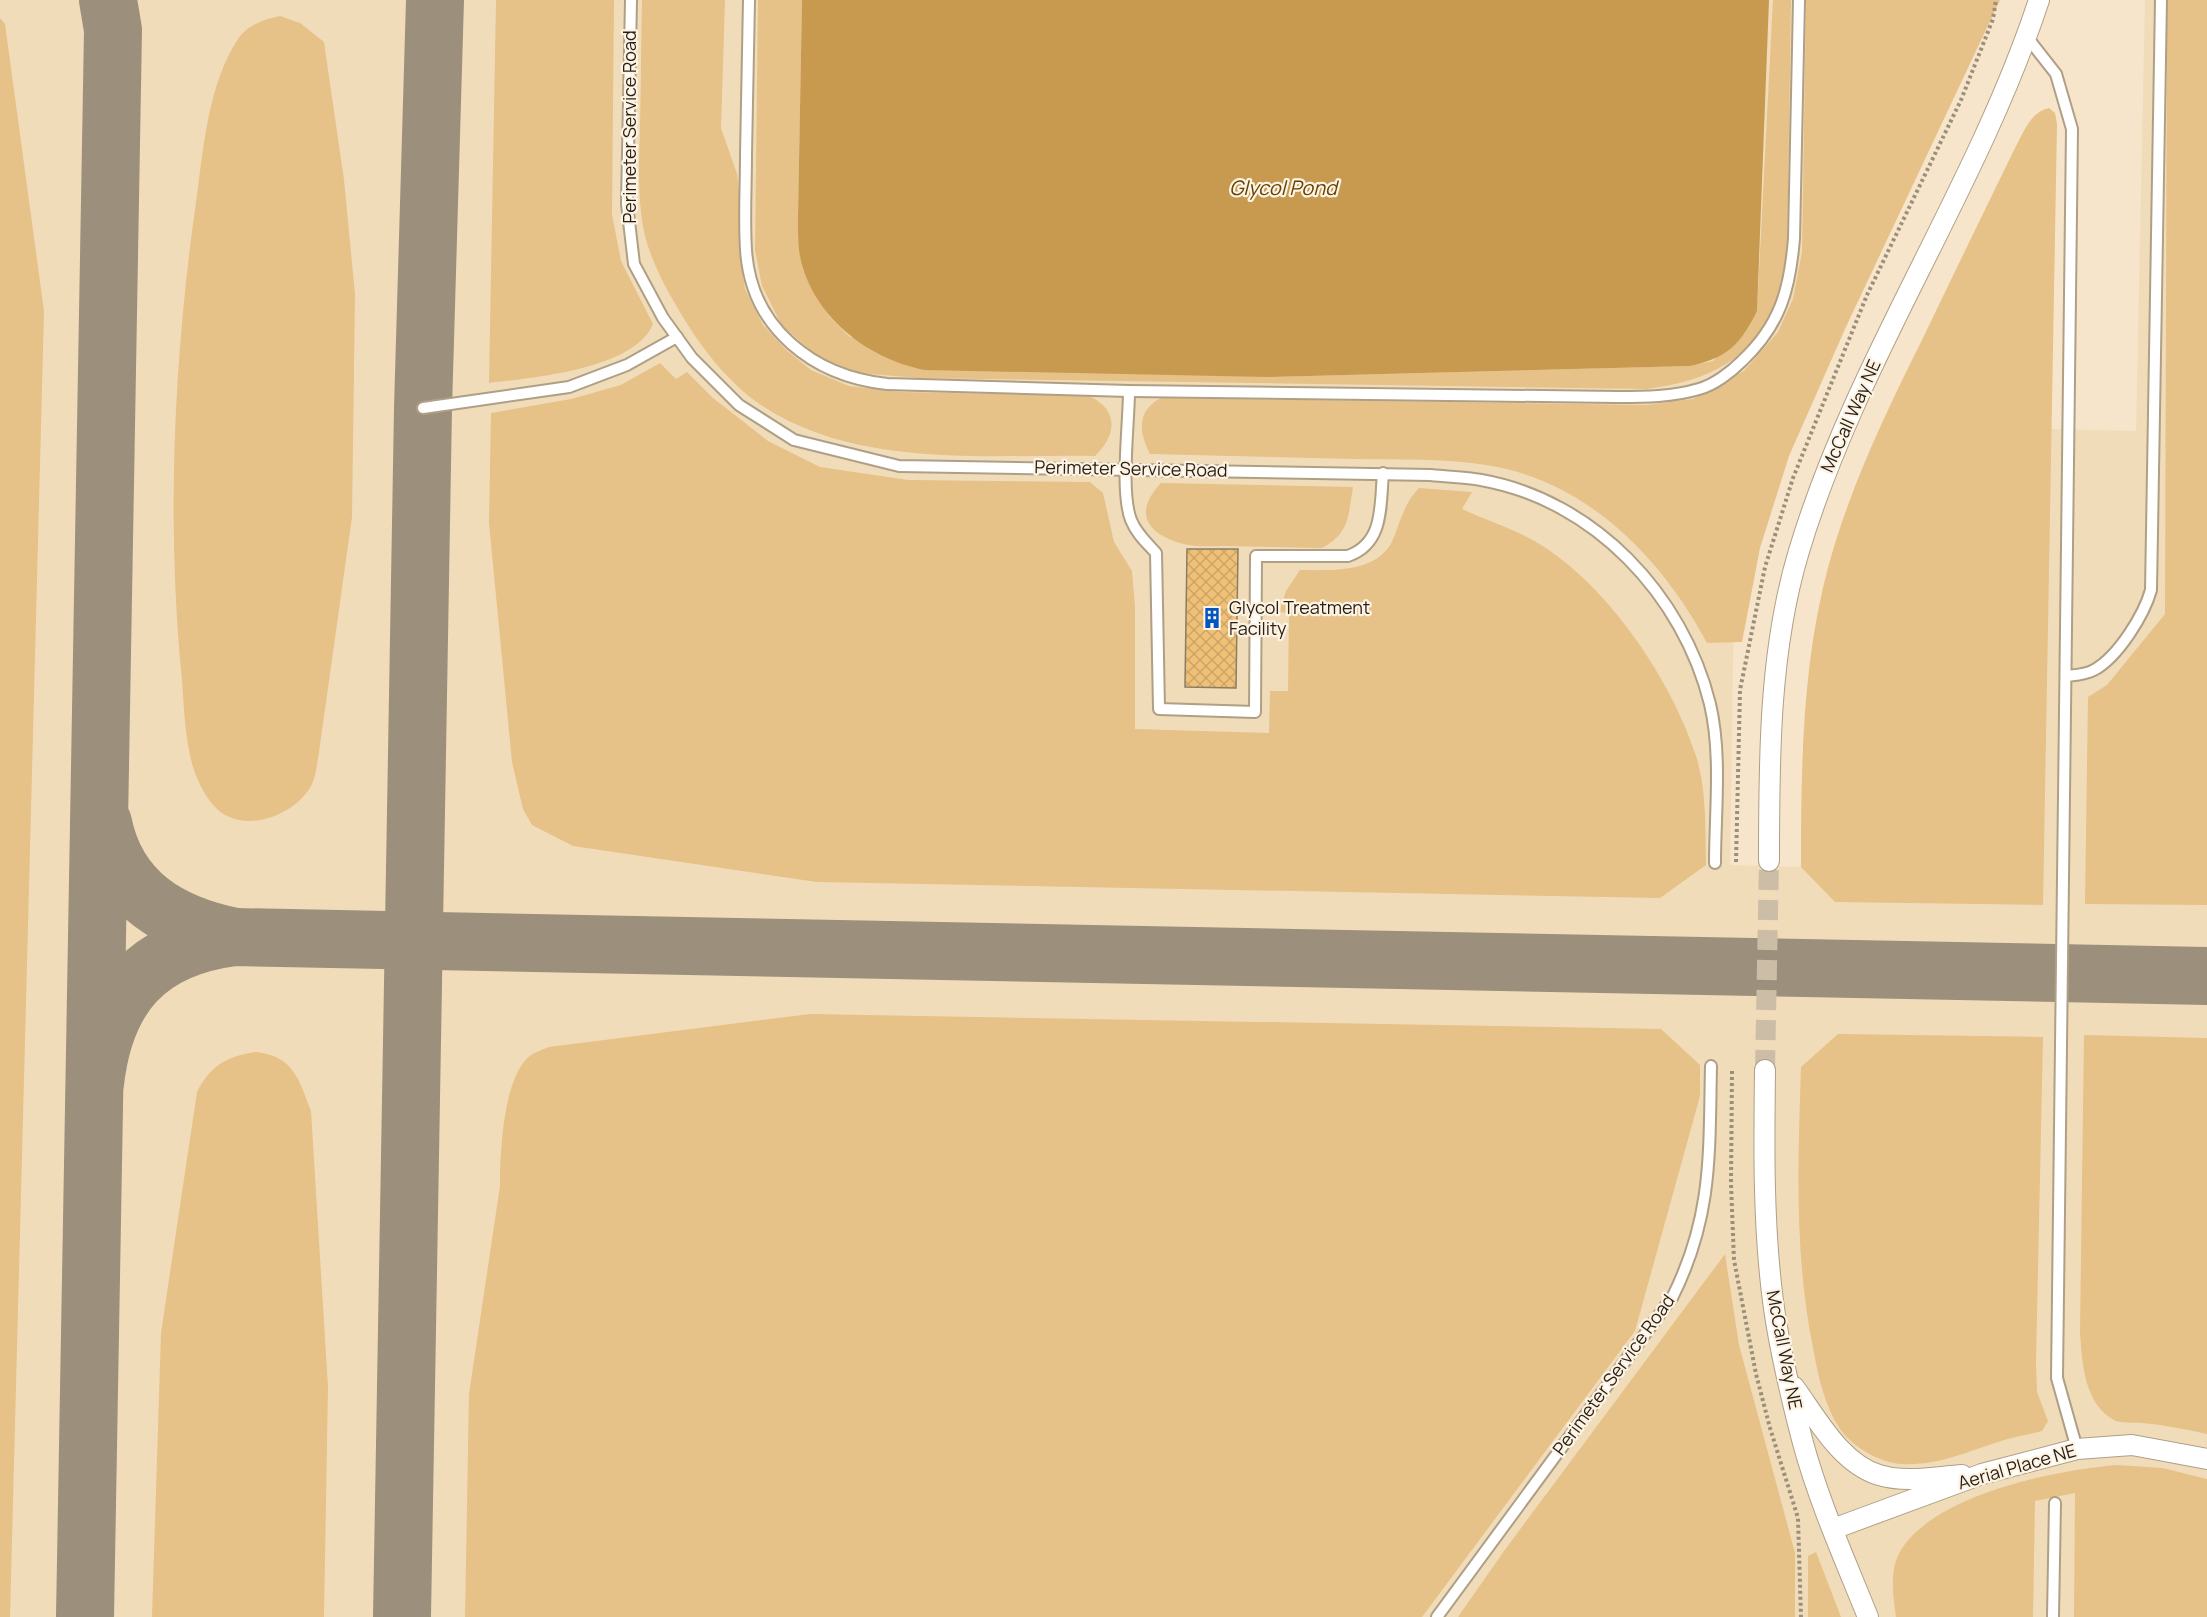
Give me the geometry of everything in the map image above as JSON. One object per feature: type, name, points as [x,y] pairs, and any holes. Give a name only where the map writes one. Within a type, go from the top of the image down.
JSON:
[{"type":"street","name":"McCall Way NE","points":[[1770,861],[1769,779],[1775,693],[1785,615],[1798,553],[1824,475],[1856,401],[1975,156],[2027,37],[2039,0]]},
{"type":"street","name":"McCall Way NE","points":[[1765,1070],[1764,1174],[1773,1300],[1803,1444],[1833,1529],[1868,1617]]},
{"type":"street","points":[[1790,1382],[1831,1437],[1854,1461],[1866,1469],[1880,1475],[1910,1478],[1982,1474]]},
{"type":"street","name":"Aerial Place NE","points":[[1833,1529],[1982,1474],[2077,1449],[2132,1445],[2161,1448],[2207,1459]]},
{"type":"lane","name":"Perimeter Service Road","points":[[631,0],[627,204],[634,264],[663,318],[677,337],[692,357],[739,405],[794,440],[899,466],[1383,473],[1480,480],[1542,499],[1574,516],[1603,536],[1652,584],[1686,639],[1710,705],[1715,739],[1714,863]]},
{"type":"lane","points":[[749,0],[746,251],[756,293],[771,324],[786,341],[821,366],[863,381],[1129,391],[1617,397],[1662,396],[1702,388],[1732,370],[1763,341],[1781,308],[1792,270],[1799,0]]},
{"type":"lane","points":[[2066,676],[2094,670],[2106,660],[2139,619],[2151,590],[2161,0]]},
{"type":"lane","points":[[2027,37],[2056,74],[2073,129],[2057,1378],[2077,1449]]},
{"type":"lane","points":[[423,408],[569,387],[627,365],[677,337]]},
{"type":"lane","points":[[1129,391],[1127,469],[1129,517],[1138,533],[1156,553],[1159,709],[1255,712],[1256,556],[1348,556],[1360,552],[1370,543],[1375,532],[1383,473]]},
{"type":"lane","name":"Perimeter Service Road","points":[[1437,1617],[1661,1314],[1678,1286],[1697,1240],[1703,1214],[1709,1155],[1711,1066]]},
{"type":"lane","points":[[2053,1617],[2055,1503]]},
{"type":"shaded area","points":[[0,0],[1823,0],[1802,316],[1737,399],[1730,865],[1801,867],[1927,426],[2136,431],[2145,0],[2207,0],[2207,1617],[0,1617]]},
{"type":"shaded area","points":[[496,0],[614,0],[612,214],[621,261],[653,324],[643,339],[626,352],[605,361],[555,374],[489,383]]},
{"type":"shaded area","points":[[642,0],[725,0],[721,128],[737,174],[740,198],[739,250],[745,289],[763,325],[785,349],[811,370],[849,386],[900,392],[1089,396],[1106,408],[1112,423],[1108,440],[1095,456],[921,454],[836,439],[796,424],[758,403],[721,370],[677,308],[659,273],[645,236],[639,182]]},
{"type":"shaded area","points":[[758,0],[802,0],[798,214],[816,296],[830,317],[850,337],[1268,377],[1690,366],[1713,361],[1757,311],[1773,0],[1791,0],[1787,259],[1780,295],[1768,321],[1756,338],[1726,364],[1690,380],[1647,389],[918,378],[859,373],[816,356],[781,324],[762,286],[755,250]]},
{"type":"shaded area","points":[[1806,0],[2000,0],[1845,329],[1789,456],[1760,548],[1742,642],[1707,643],[1667,581],[1617,527],[1588,505],[1556,487],[1522,473],[1486,465],[1436,460],[1150,454],[1144,438],[1142,423],[1147,409],[1161,398],[1647,405],[1693,399],[1744,371],[1778,332],[1793,299],[1802,252]]},
{"type":"shaded area","points":[[2167,0],[2207,0],[2207,905],[2085,904],[2088,697],[2107,685],[2165,614]]},
{"type":"shaded area","points":[[280,16],[300,23],[324,42],[344,180],[355,294],[352,517],[313,782],[304,796],[294,805],[282,813],[256,821],[229,817],[218,810],[203,790],[190,756],[184,713],[174,559],[175,437],[189,255],[209,114],[220,75],[238,39],[257,23]]},
{"type":"shaded area","points":[[0,18],[5,24],[44,311],[10,1617],[0,1617]]},
{"type":"shaded area","points":[[2049,108],[2055,113],[2057,124],[2043,905],[1835,902],[1801,867],[1803,753],[1808,676],[1813,638],[1829,564],[1859,477],[1896,393],[2024,131],[2037,114]]},
{"type":"shaded area","points":[[660,363],[676,379],[687,372],[713,398],[768,441],[820,467],[908,480],[1090,482],[1103,493],[1114,542],[1132,571],[1135,606],[1135,729],[1269,733],[1270,691],[1288,691],[1289,613],[1279,612],[1286,591],[1300,570],[1354,567],[1378,558],[1387,549],[1407,505],[1419,488],[1472,492],[1462,509],[1532,540],[1566,563],[1614,610],[1654,667],[1685,727],[1700,769],[1705,810],[1706,865],[1660,898],[817,882],[573,846],[532,825],[523,809],[512,762],[489,523],[491,413],[571,399],[621,385]]},
{"type":"shaded area","points":[[1161,483],[1353,487],[1343,530],[1322,548],[1201,546],[1188,545],[1164,537],[1149,523],[1146,515],[1147,505]]},
{"type":"shaded area","points":[[810,1014],[1661,1029],[1700,1065],[1700,1096],[1635,1331],[1422,1617],[465,1617],[469,1394],[500,1186],[505,1116],[514,1079],[522,1065],[531,1055],[549,1047]]},
{"type":"shaded area","points":[[1838,1034],[2043,1037],[2036,1362],[2037,1392],[2048,1421],[2042,1431],[2003,1440],[1939,1461],[1902,1464],[1885,1461],[1860,1448],[1845,1436],[1834,1420],[1820,1379],[1807,1313],[1800,1243],[1798,1173],[1801,1067]]},
{"type":"shaded area","points":[[2084,1035],[2207,1038],[2207,1434],[2166,1426],[2114,1420],[2096,1404],[2086,1381],[2080,1332]]},
{"type":"shaded area","points":[[256,1052],[269,1054],[287,1064],[303,1089],[311,1111],[328,1387],[324,1617],[152,1617],[161,1333],[197,1092],[208,1075],[220,1064],[236,1056]]},
{"type":"shaded area","points":[[1725,1254],[1739,1345],[1795,1553],[1795,1617],[1458,1617],[1504,1551]]},
{"type":"shaded area","points":[[2117,1465],[2163,1468],[2207,1479],[2207,1617],[2074,1617],[2075,1493],[2035,1501],[2033,1617],[1896,1617],[1893,1574],[1897,1557],[1918,1530],[1941,1514],[1999,1488],[2031,1479]]},
{"type":"shaded area","points":[[1816,1552],[1841,1617],[1808,1617],[1808,1556]]},
{"type":"water","name":"Glycol Pond","points":[[802,0],[1769,0],[1757,311],[1745,333],[1731,348],[1714,359],[1690,366],[1268,377],[925,370],[903,364],[862,344],[843,330],[814,294],[805,273],[799,250],[798,229]]},
{"type":"building","name":"Glycol Treatment Facility","points":[[1187,549],[1238,549],[1236,688],[1185,687]]},
{"type":"taxiway","points":[[85,1617],[113,30],[108,0]]},
{"type":"taxiway","points":[[402,1617],[423,408],[435,0]]},
{"type":"taxiway","points":[[103,823],[120,869],[150,901],[168,914],[189,924],[235,937]]},
{"type":"taxiway","points":[[95,1083],[100,1052],[109,1025],[120,1001],[136,982],[155,965],[177,952],[204,943],[235,937],[2207,976]]},
{"type":"tunnel","points":[[1765,1070],[1769,861]]},
{"type":"place","name":"Glycol Treatment Facility","points":[[1212,618]]}]
